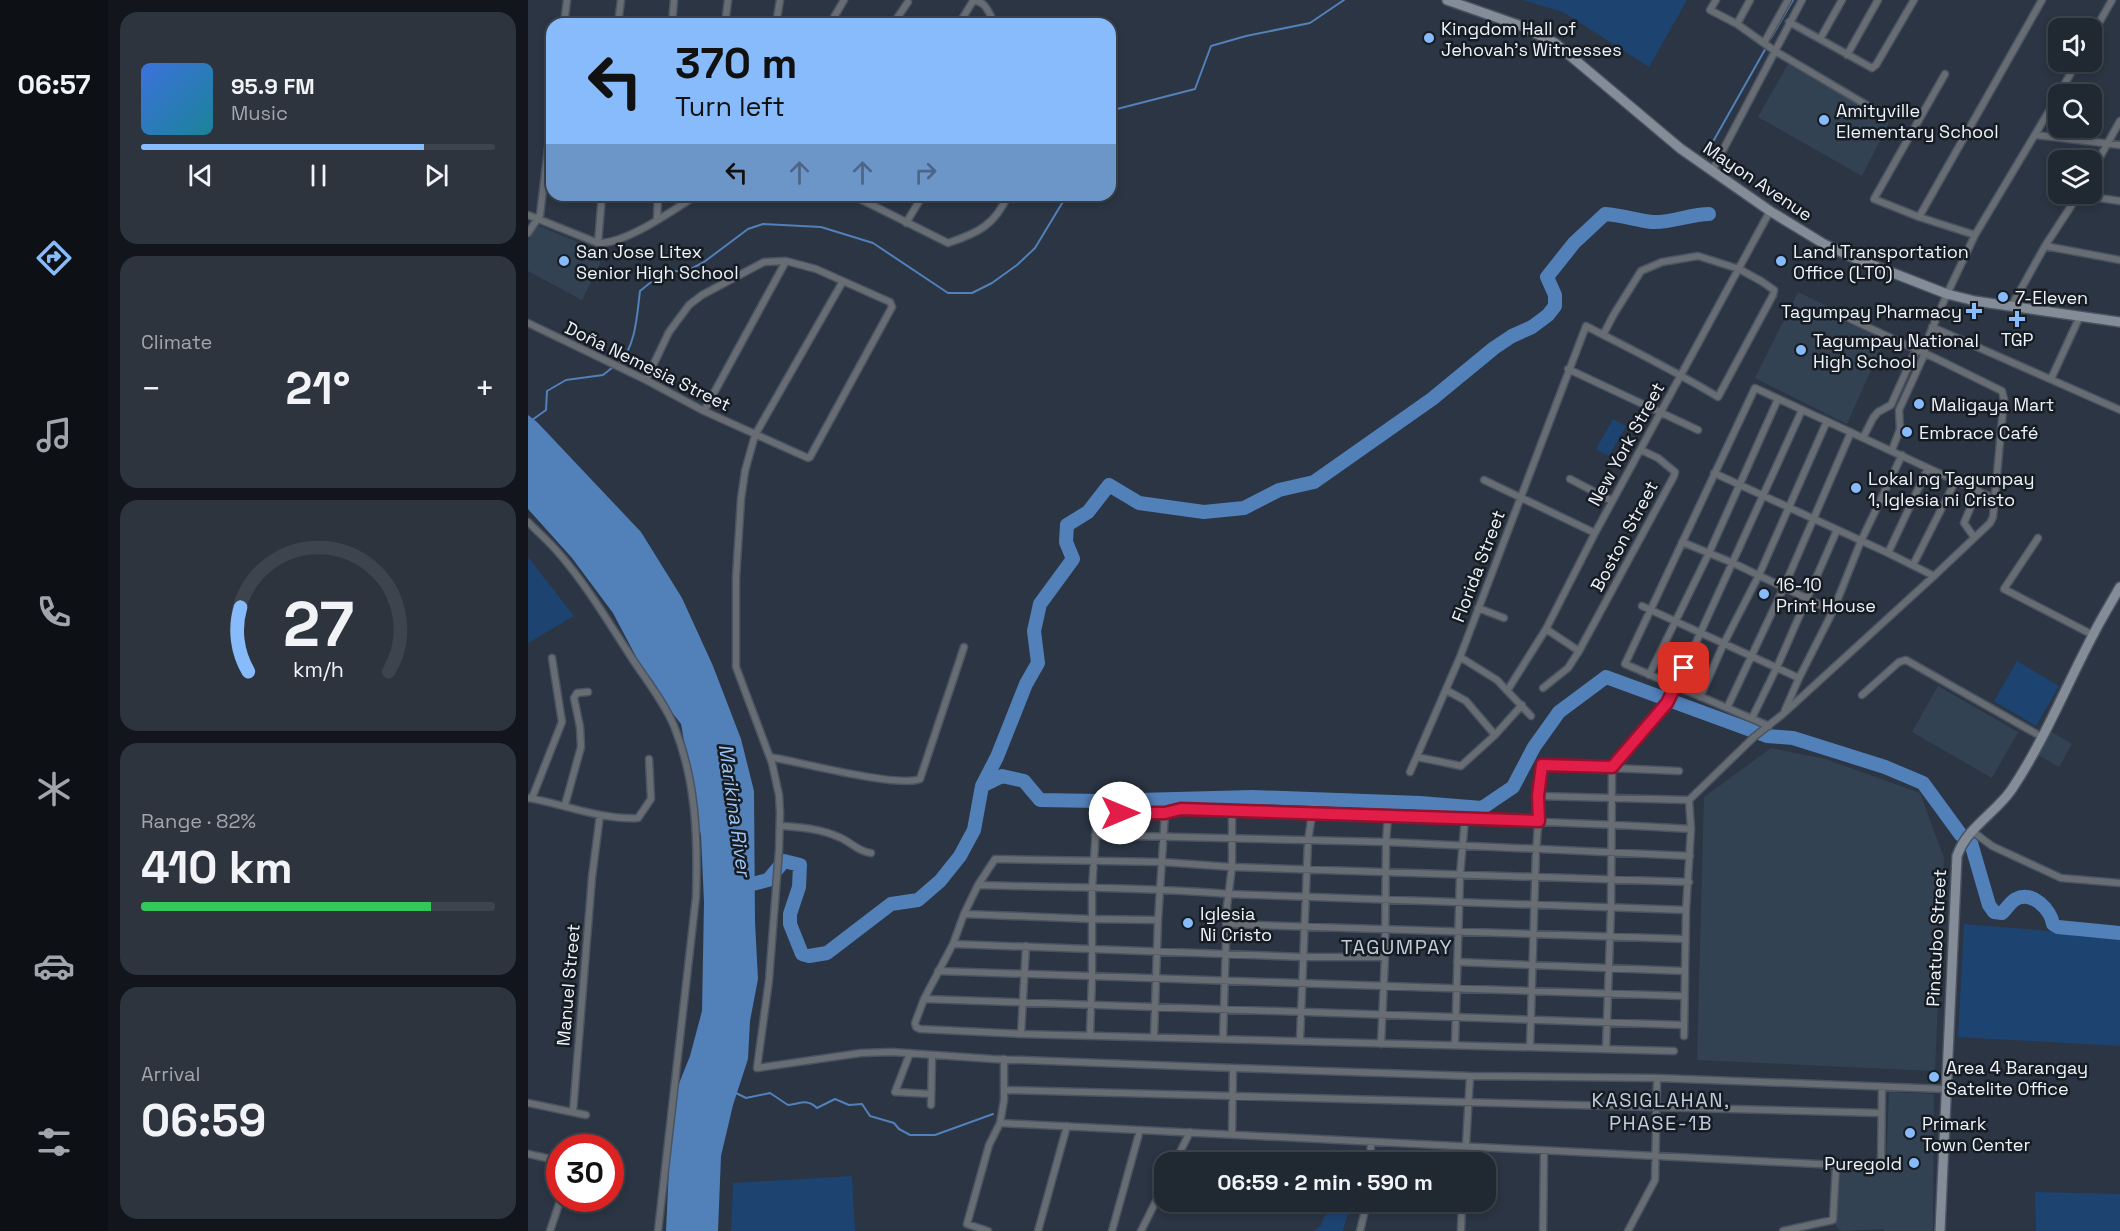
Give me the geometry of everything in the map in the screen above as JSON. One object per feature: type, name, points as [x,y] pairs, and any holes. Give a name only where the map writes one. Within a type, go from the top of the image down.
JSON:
[{"type":"main road","name":"Mayon Avenue","points":[[1447,0],[1521,26],[1555,43],[1681,149],[1770,211],[1824,244],[1947,294],[2011,307],[2120,322]]},
{"type":"main road","name":"Pinatubo Street","points":[[1940,1231],[1956,864],[1959,849],[1972,831],[2011,791],[2042,737],[2093,635],[2120,587]]},
{"type":"street","points":[[565,18],[567,0]]},
{"type":"street","points":[[619,18],[621,0]]},
{"type":"street","points":[[672,18],[674,0]]},
{"type":"street","points":[[726,18],[728,0]]},
{"type":"street","points":[[777,18],[780,0]]},
{"type":"street","points":[[834,18],[844,0]]},
{"type":"street","points":[[963,18],[973,1],[976,0],[984,4],[992,18]]},
{"type":"street","points":[[1716,0],[1710,10],[1737,24],[1775,51],[1875,110]]},
{"type":"street","points":[[1737,24],[1750,0]]},
{"type":"street","points":[[1764,43],[1788,0]]},
{"type":"street","points":[[1713,171],[1802,0]]},
{"type":"street","points":[[1820,39],[1842,0]]},
{"type":"street","points":[[1847,55],[1878,0]]},
{"type":"street","points":[[1790,22],[1868,68],[1874,67],[1914,0]]},
{"type":"street","points":[[1919,217],[2042,0]]},
{"type":"street","points":[[2102,18],[2112,0]]},
{"type":"street","points":[[897,18],[908,2]]},
{"type":"street","points":[[1945,74],[1874,199],[1975,236]]},
{"type":"street","points":[[1892,450],[1900,429],[1899,410],[1925,353],[1925,345],[1947,294],[1975,236],[2048,113]]},
{"type":"street","points":[[2102,154],[2120,121]]},
{"type":"street","points":[[2036,135],[2120,145]]},
{"type":"street","points":[[528,233],[540,215],[546,165]]},
{"type":"street","points":[[2102,198],[2120,201]]},
{"type":"street","points":[[598,243],[602,201]]},
{"type":"street","points":[[657,220],[658,201]]},
{"type":"street","points":[[528,215],[598,243],[604,243],[622,238],[687,201]]},
{"type":"street","points":[[865,201],[948,243],[992,222],[1005,201]]},
{"type":"street","points":[[906,223],[919,201]]},
{"type":"street","points":[[2011,307],[2045,246],[2072,204]]},
{"type":"street","name":"New York Street","points":[[1507,690],[1546,629],[1612,501],[1770,211]]},
{"type":"street","points":[[2045,246],[2120,260]]},
{"type":"street","points":[[1698,255],[1739,269],[1771,287],[1774,293],[1718,397],[1681,375],[1603,335],[1641,271],[1662,262],[1698,255]]},
{"type":"street","points":[[704,411],[786,261]]},
{"type":"street","points":[[646,380],[669,332],[686,308],[695,299],[753,267],[764,262],[786,261],[816,269],[843,281],[755,435],[745,471],[741,499],[736,667],[770,757],[779,795],[780,826],[769,980],[758,1068],[861,1053],[910,1053],[1233,1068],[1470,1076],[1657,1078],[1946,1089]]},
{"type":"street","name":"Doña Nemesia Street","points":[[528,323],[704,411],[805,457],[810,457],[892,309],[890,302],[843,281]]},
{"type":"street","points":[[2051,379],[2080,316]]},
{"type":"street","points":[[1538,796],[1689,800],[1754,737],[1783,714],[1991,521],[2004,399],[2002,391],[1850,319]]},
{"type":"street","name":"Florida Street","points":[[1410,772],[1460,657],[1586,326],[1603,335]]},
{"type":"street","points":[[1932,327],[2119,407]]},
{"type":"street","points":[[1863,438],[1878,412],[1891,405],[1913,356],[1925,345]]},
{"type":"street","points":[[1568,369],[1698,430]]},
{"type":"street","points":[[1769,726],[1625,664],[1755,388],[1995,499]]},
{"type":"street","points":[[1649,675],[1709,553],[1778,399]]},
{"type":"street","points":[[1891,405],[1899,410]]},
{"type":"street","points":[[1606,1049],[1611,908],[1612,767],[1672,695],[1802,410]]},
{"type":"street","points":[[1700,697],[1724,643],[1759,575],[1827,421]]},
{"type":"street","points":[[1726,708],[1784,587],[1851,432]]},
{"type":"street","name":"Boston Street","points":[[1544,688],[1568,668],[1579,651],[1675,474],[1668,464],[1641,450]]},
{"type":"street","points":[[1783,714],[1798,678],[1833,611],[1861,541],[1902,455]]},
{"type":"street","points":[[1888,553],[1928,468]]},
{"type":"street","points":[[1714,473],[1934,576]]},
{"type":"street","points":[[1570,479],[1612,501]]},
{"type":"street","points":[[1484,480],[1595,533]]},
{"type":"street","points":[[1913,565],[1956,480]]},
{"type":"street","points":[[1974,537],[1964,523],[1978,490]]},
{"type":"street","points":[[528,522],[557,551],[597,605],[658,698],[673,725],[683,755],[694,808],[698,854],[696,897],[658,1231]]},
{"type":"street","points":[[1752,718],[1837,530]]},
{"type":"street","points":[[2038,538],[2004,589],[2093,635]]},
{"type":"street","points":[[1682,542],[1733,562],[1833,611]]},
{"type":"street","points":[[1642,606],[1798,678]]},
{"type":"street","points":[[1478,608],[1504,618]]},
{"type":"street","points":[[1546,629],[1579,651]]},
{"type":"street","points":[[770,757],[887,780],[913,782],[920,779],[964,647]]},
{"type":"street","points":[[1460,657],[1487,673],[1507,690],[1531,716]]},
{"type":"street","points":[[552,658],[562,722],[530,798],[600,815],[635,818],[644,812],[651,799],[649,759]]},
{"type":"street","points":[[1862,695],[1899,662],[1906,660],[2042,737]]},
{"type":"street","points":[[1446,690],[1466,701],[1495,735]]},
{"type":"street","points":[[565,805],[581,747],[580,727],[574,698],[577,693],[588,692]]},
{"type":"street","points":[[1417,757],[1461,766],[1495,735],[1522,705]]},
{"type":"street","points":[[1530,1047],[1538,796],[1542,765],[1679,771]]},
{"type":"street","points":[[1684,1036],[1685,939],[1691,829],[1689,800]]},
{"type":"street","points":[[1090,1035],[1091,920],[1097,814],[1165,813],[1181,809],[1232,810],[1691,829]]},
{"type":"street","points":[[1223,1039],[1226,924],[1232,867],[1232,810]]},
{"type":"street","points":[[1154,1037],[1165,813]]},
{"type":"street","points":[[1300,1041],[1308,841],[1312,814]]},
{"type":"street","name":"Manuel Street","points":[[573,1112],[592,877],[600,815]]},
{"type":"street","points":[[1381,1044],[1385,957],[1384,900],[1389,815]]},
{"type":"street","points":[[1455,1045],[1460,875],[1465,819]]},
{"type":"street","points":[[780,826],[818,830],[843,838],[865,853],[871,853]]},
{"type":"street","points":[[1972,831],[1992,846],[2061,878],[2120,883]]},
{"type":"street","points":[[1095,835],[1386,843],[1690,856]]},
{"type":"street","points":[[1674,1051],[1021,1034],[918,1029],[915,1023],[978,885],[995,859],[1162,862],[1308,870],[1689,882]]},
{"type":"street","points":[[978,885],[1160,889],[1228,894],[1686,910]]},
{"type":"street","points":[[964,914],[1091,920],[1158,920]]},
{"type":"street","points":[[1226,924],[1685,939]]},
{"type":"street","points":[[953,944],[1303,957],[1385,957]]},
{"type":"street","points":[[1021,1034],[1026,946]]},
{"type":"street","points":[[1457,962],[1684,971]]},
{"type":"street","points":[[938,971],[1684,996]]},
{"type":"street","points":[[924,999],[1684,1025]]},
{"type":"street","points":[[910,1053],[895,1092],[931,1094]]},
{"type":"street","points":[[931,1105],[932,1055]]},
{"type":"street","points":[[988,1231],[967,1224],[989,1145],[1000,1123],[1004,1090],[1004,1059]]},
{"type":"street","points":[[1232,1134],[1233,1068]]},
{"type":"street","points":[[1466,1152],[1470,1076]]},
{"type":"street","points":[[1628,1231],[1654,1183],[1657,1078]]},
{"type":"street","points":[[1000,1123],[1836,1166],[1879,1166],[1882,1087]]},
{"type":"street","points":[[1004,1090],[1881,1113]]},
{"type":"street","points":[[528,1103],[586,1115]]},
{"type":"street","points":[[1038,1231],[1067,1126]]},
{"type":"street","points":[[1112,1231],[1140,1130]]},
{"type":"street","points":[[1180,1152],[1190,1132]]},
{"type":"street","points":[[1370,1152],[1371,1142]]},
{"type":"street","points":[[1543,1231],[1544,1151]]},
{"type":"street","points":[[528,1154],[546,1158]]},
{"type":"street","points":[[1782,1231],[1833,1220],[1836,1166]]},
{"type":"street","points":[[1142,1231],[1154,1206]]},
{"type":"street","points":[[550,1231],[556,1212]]},
{"type":"street","points":[[1360,1231],[1365,1212]]},
{"type":"street","points":[[1461,1231],[1462,1212]]},
{"type":"shaded area","points":[[1523,0],[1687,0],[1649,67],[1563,12]]},
{"type":"shaded area","name":"Amityville Elementary School","points":[[1788,64],[1889,123],[1862,176],[1758,117]]},
{"type":"shaded area","name":"San Jose Litex Senior High School","points":[[537,225],[603,253],[598,269],[582,300],[528,271],[528,240]]},
{"type":"shaded area","points":[[1798,292],[1848,316],[1846,323],[1885,339],[1847,424],[1755,378]]},
{"type":"shaded area","points":[[1613,419],[1626,426],[1609,456],[1596,449]]},
{"type":"shaded area","points":[[528,557],[574,616],[528,643]]},
{"type":"shaded area","points":[[2017,661],[2059,686],[2036,726],[1994,701]]},
{"type":"shaded area","points":[[1938,686],[2018,732],[1992,778],[1912,732]]},
{"type":"shaded area","points":[[2052,732],[2072,744],[2059,767],[2038,755]]},
{"type":"shaded area","points":[[1771,748],[1825,759],[1920,793],[1944,858],[1935,1071],[1697,1060],[1704,797]]},
{"type":"shaded area","points":[[1964,924],[2120,937],[2120,1046],[1958,1037]]},
{"type":"shaded area","name":"Primark Town Center","points":[[1889,1092],[1934,1094],[1933,1231],[1884,1231],[1883,1229],[1841,1231],[1836,1227],[1839,1171],[1886,1172]]},
{"type":"shaded area","points":[[852,1176],[855,1231],[731,1231],[733,1183]]},
{"type":"shaded area","points":[[2035,1192],[2120,1194],[2120,1231],[2036,1231]]},
{"type":"shaded area","points":[[1332,1212],[1348,1212],[1343,1231],[1314,1231],[1321,1225],[1325,1215]]},
{"type":"water","name":"Marikina River","points":[[528,415],[641,532],[682,598],[713,666],[741,739],[754,791],[758,979],[750,1021],[748,1059],[733,1105],[721,1156],[718,1231],[666,1231],[670,1146],[676,1091],[690,1056],[702,1011],[704,902],[701,836],[681,724],[652,687],[613,613],[572,558],[528,509]]},
{"type":"waterway","points":[[1116,109],[1195,89],[1211,46],[1246,36],[1310,23],[1344,0]]},
{"type":"waterway","points":[[1771,38],[1793,0]]},
{"type":"waterway","points":[[1706,154],[1767,46]]},
{"type":"waterway","points":[[618,364],[629,349],[632,340],[640,291],[656,278],[675,271],[687,271],[704,262],[748,229],[763,224],[821,227],[873,243],[948,293],[972,293],[992,283],[1017,265],[1035,248],[1063,201]]},
{"type":"waterway","name":"Marikina River","points":[[737,885],[745,886],[768,880],[784,861],[800,865],[799,887],[790,914],[790,924],[802,954],[809,956],[827,953],[891,904],[918,900],[940,881],[960,856],[974,830],[982,786],[997,757],[1026,684],[1038,663],[1034,631],[1040,604],[1073,559],[1066,542],[1067,525],[1088,512],[1109,485],[1139,503],[1204,512],[1244,508],[1279,490],[1314,482],[1432,399],[1494,348],[1532,327],[1548,315],[1555,306],[1555,295],[1547,277],[1574,243],[1605,214],[1652,222],[1709,214]]},
{"type":"waterway","points":[[528,423],[546,410],[547,391],[566,380],[603,375],[613,367]]},
{"type":"waterway","points":[[982,786],[1002,776],[1024,781],[1040,800],[1099,801],[1253,797],[1420,803],[1482,808],[1513,787],[1534,747],[1559,712],[1606,677],[1767,736],[1793,738],[1885,767],[1923,783],[1961,835]]},
{"type":"waterway","points":[[1971,843],[1989,905],[1994,912],[2002,913],[2016,899],[2028,897],[2040,903],[2049,913],[2053,924],[2058,927],[2120,933]]},
{"type":"waterway","points":[[736,1093],[746,1098],[770,1093],[788,1105],[807,1102],[817,1108],[835,1099],[849,1105],[862,1104],[870,1116],[894,1123],[910,1135],[935,1135],[993,1114]]},
{"type":"place","name":"Kingdom Hall of Jehovah's Witnesses","points":[[1429,38]]},
{"type":"place","name":"Amityville Elementary School","points":[[1824,120]]},
{"type":"place","name":"San Jose Litex Senior High School","points":[[564,261]]},
{"type":"place","name":"Land Transportation Office (LTO)","points":[[1781,261]]},
{"type":"place","name":"7-Eleven","points":[[2003,297]]},
{"type":"place","name":"Tagumpay Pharmacy","points":[[1974,311]]},
{"type":"place","name":"TGP","points":[[2017,319]]},
{"type":"place","name":"Tagumpay National High School","points":[[1801,350]]},
{"type":"place","name":"Maligaya Mart","points":[[1919,404]]},
{"type":"place","name":"Embrace Café","points":[[1907,432]]},
{"type":"place","name":"Lokal ng Tagumpay 1, Iglesia ni Cristo","points":[[1856,488]]},
{"type":"place","name":"16-10 Print House","points":[[1764,594]]},
{"type":"place","name":"Iglesia Ni Cristo","points":[[1188,923]]},
{"type":"place","name":"Area 4 Barangay Satelite Office","points":[[1934,1077]]},
{"type":"place","name":"Primark Town Center","points":[[1910,1133]]},
{"type":"place","name":"Puregold","points":[[1914,1163]]},
{"type":"district","name":"TAGUMPAY","points":[[1397,947]]},
{"type":"district","name":"KASIGLAHAN, PHASE-1B","points":[[1661,1112]]},
{"type":"route","points":[[1120,813],[1165,813],[1181,809],[1539,821],[1538,796],[1542,765],[1612,767],[1667,703],[1684,668]]}]
